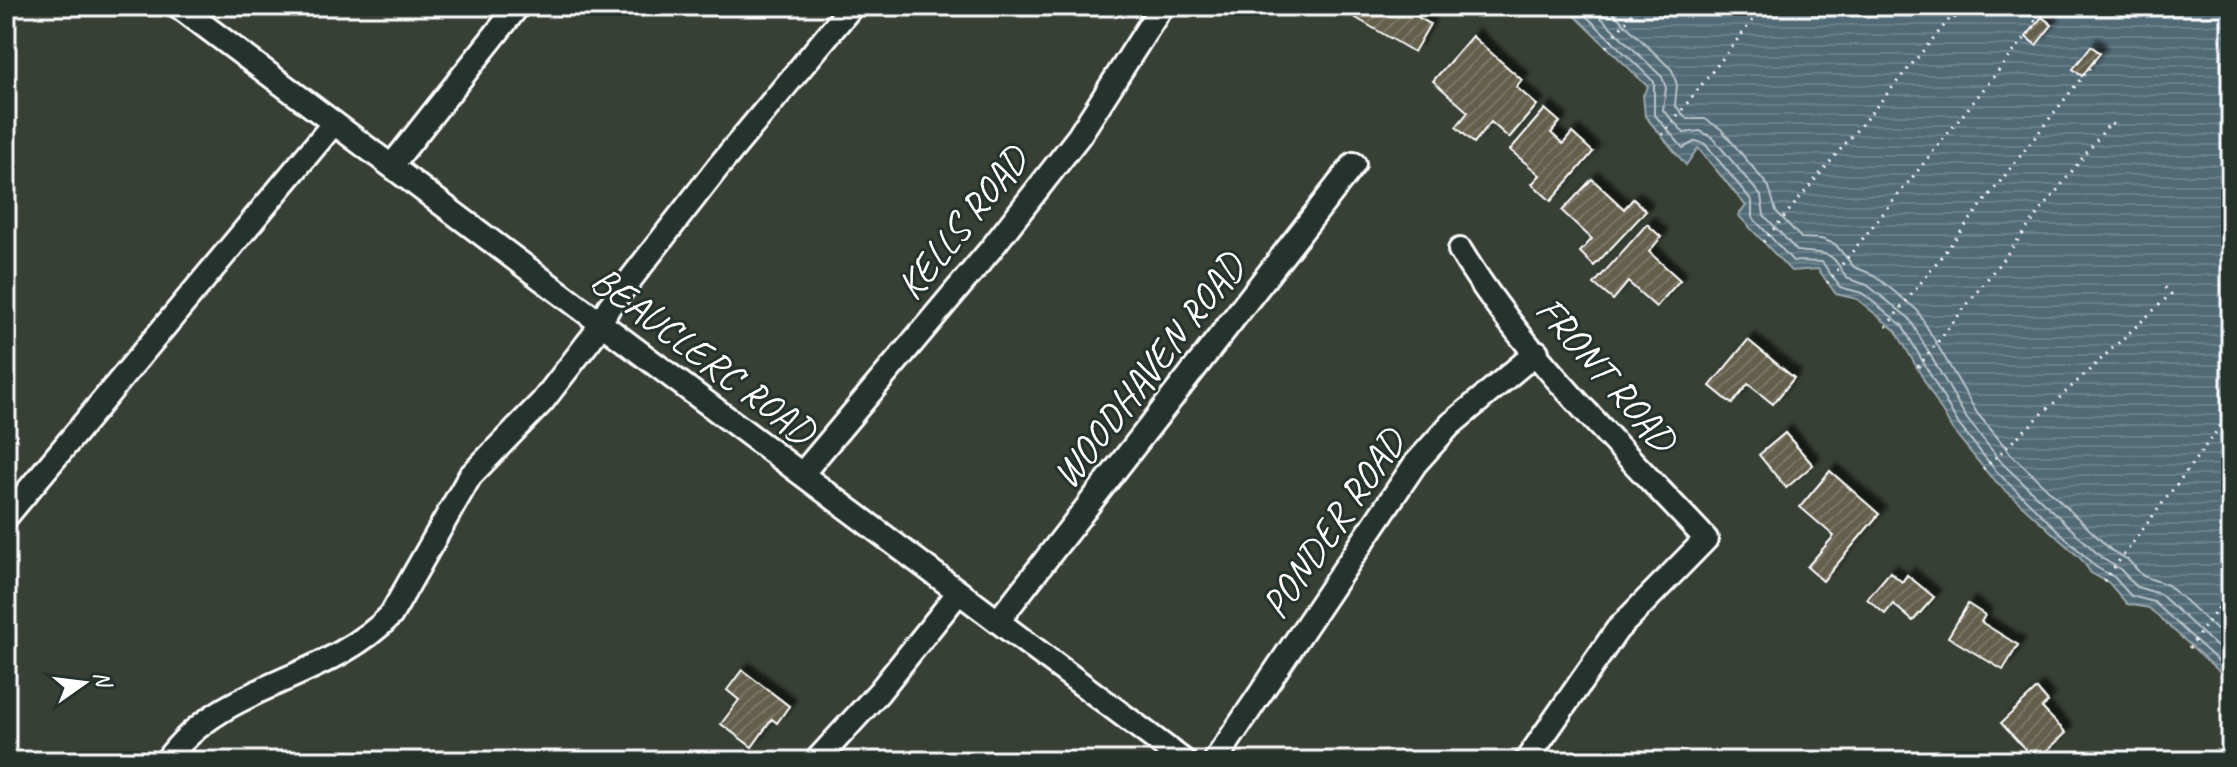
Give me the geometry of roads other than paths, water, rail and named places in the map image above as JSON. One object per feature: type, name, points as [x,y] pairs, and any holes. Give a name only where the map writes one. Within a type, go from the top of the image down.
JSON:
[{"type":"street","points":[[392,165],[518,6]]},
{"type":"street","points":[[166,761],[198,727],[225,706],[337,657],[374,633],[406,595],[470,476],[542,402],[609,307],[718,167],[852,6]]},
{"type":"street","name":"KELLS ROAD","points":[[802,474],[991,249],[1079,136],[1162,6]]},
{"type":"street","name":"BEAUCLERC ROAD","points":[[184,8],[1184,761]]},
{"type":"street","points":[[6,517],[334,123]]},
{"type":"street","name":"WOODHAVEN ROAD","points":[[998,621],[1354,164]]},
{"type":"street","name":"FRONT ROAD","points":[[1460,250],[1481,284],[1537,352],[1706,539],[1617,630],[1526,761]]},
{"type":"street","name":"PONDER ROAD","points":[[1215,761],[1415,464],[1450,425],[1537,352]]},
{"type":"street","points":[[816,761],[879,692],[959,592]]},
{"type":"water","points":[[1565,6],[2231,6],[2231,682],[2149,608],[2127,604],[2109,583],[2091,573],[2081,559],[1990,476],[1952,429],[1896,331],[1857,299],[1836,294],[1818,269],[1791,271],[1738,215],[1746,206],[1698,148],[1686,165],[1645,116],[1643,95],[1648,87]]}]
